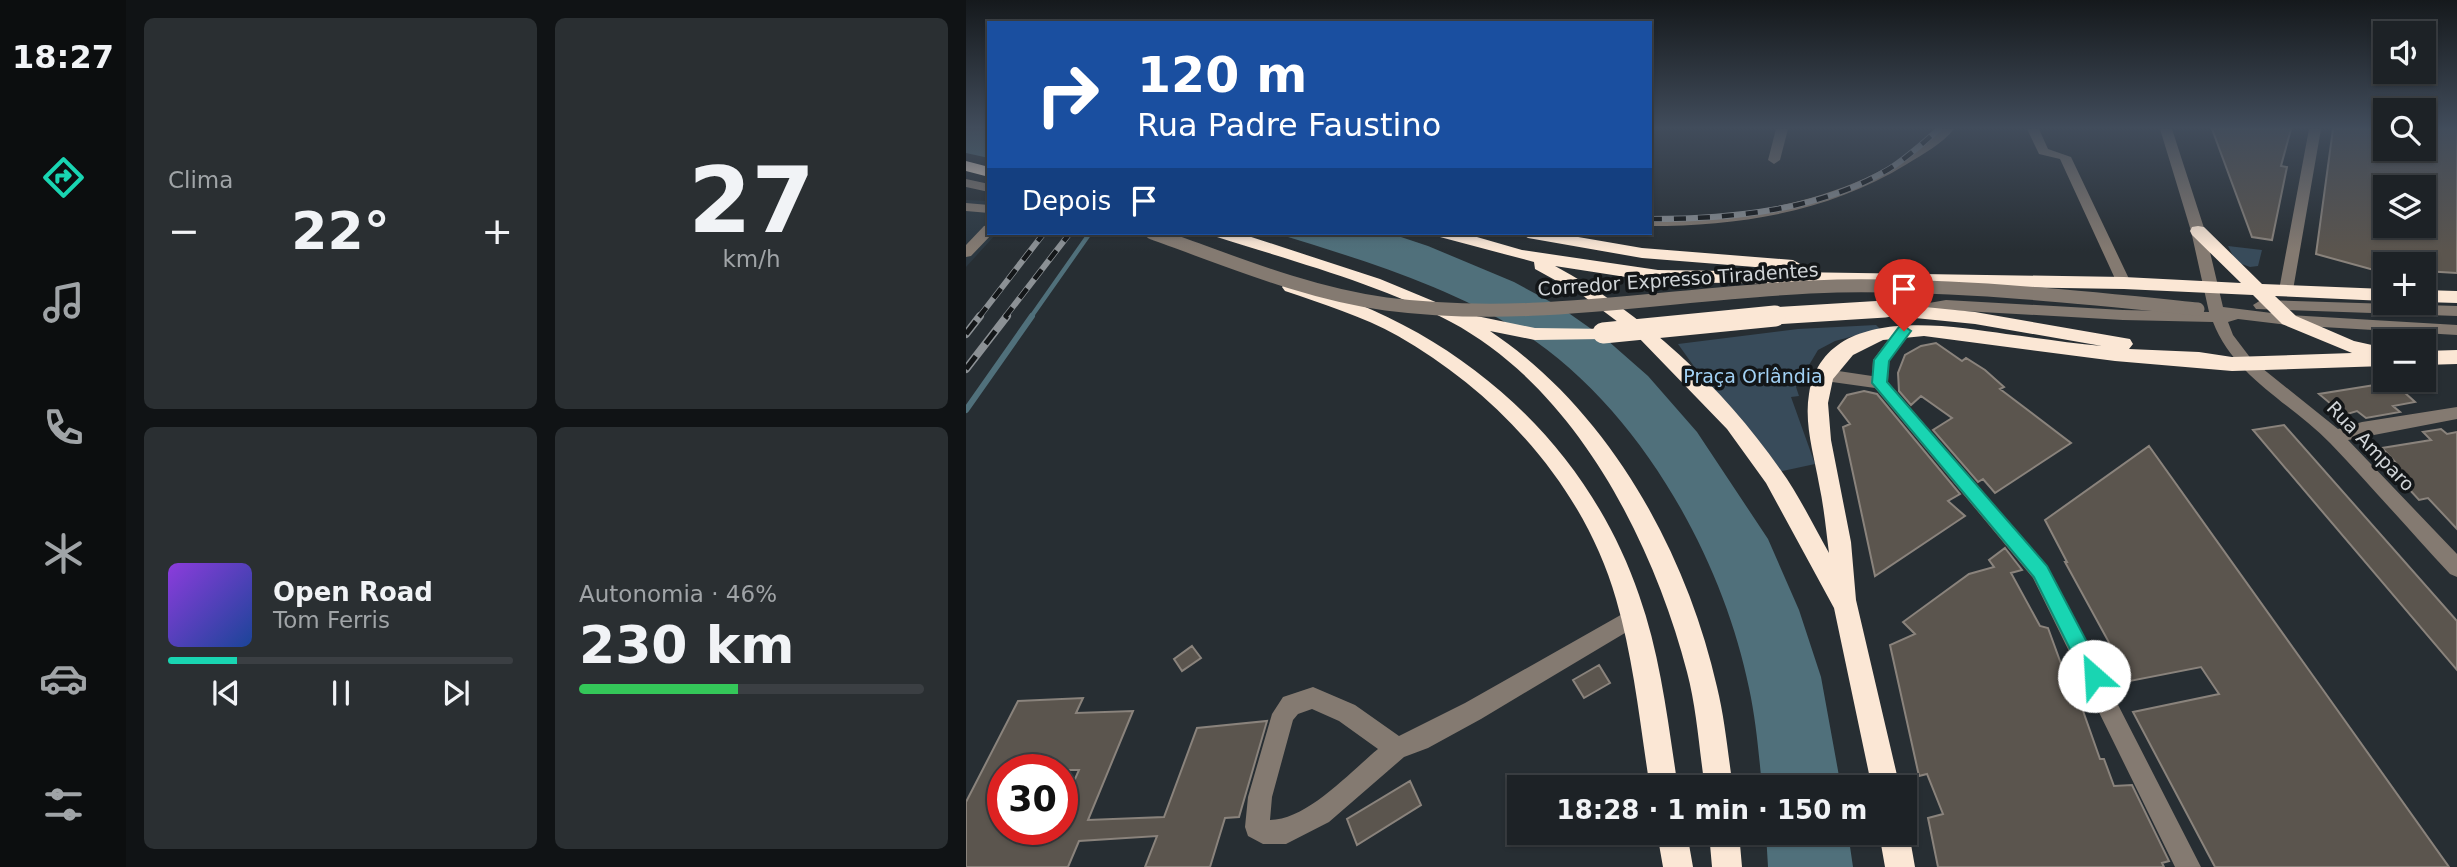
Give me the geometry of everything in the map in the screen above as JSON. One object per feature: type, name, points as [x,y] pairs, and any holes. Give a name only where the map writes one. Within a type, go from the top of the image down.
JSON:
[{"type":"highway","points":[[2198,231],[2288,320],[2373,353]]},
{"type":"highway","points":[[1176,235],[1187,250],[1362,312],[1428,346],[1468,373],[1514,413],[1556,461],[1575,489],[1598,526],[1620,574],[1633,617],[1662,775]]},
{"type":"highway","points":[[1229,235],[1374,283],[1458,318],[1535,334],[1585,335],[1769,316],[1885,309],[2038,327],[2210,361]]},
{"type":"highway","points":[[1453,235],[1520,255],[1670,277],[1931,278],[2210,286],[2373,294]]},
{"type":"highway","points":[[1539,235],[1642,253],[1931,278]]},
{"type":"highway","points":[[1520,255],[1588,290],[1644,333],[1734,424],[1774,477],[1846,606]]},
{"type":"highway","points":[[2436,297],[2457,298]]},
{"type":"highway","points":[[1458,318],[1526,367],[1582,424],[1616,474],[1646,526],[1680,607],[1701,675],[1717,775]]},
{"type":"highway","points":[[1883,775],[1846,606],[1840,540],[1818,413],[1819,392],[1825,374],[1836,358],[1853,345],[1879,335],[1904,331],[1966,335],[2129,357],[2246,364],[2373,358]]},
{"type":"highway","points":[[2436,358],[2457,357]]},
{"type":"highway","points":[[1674,845],[1678,867]]},
{"type":"highway","points":[[1725,845],[1727,867]]},
{"type":"highway","points":[[1896,845],[1900,867]]},
{"type":"street","points":[[1652,222],[1769,213],[1805,204],[1881,176],[1890,169]]},
{"type":"street","points":[[2069,169],[2124,283]]},
{"type":"street","name":"Rua Amparo","points":[[2179,169],[2198,231],[2210,286],[2223,314],[2227,336],[2246,364],[2335,437],[2457,568]]},
{"type":"street","points":[[2286,290],[2308,169]]},
{"type":"street","points":[[966,183],[987,188]]},
{"type":"street","points":[[966,207],[987,209]]},
{"type":"street","points":[[966,253],[987,231]]},
{"type":"street","name":"Corredor Expresso Tiradentes","points":[[1158,235],[1339,294],[1383,304],[1470,312],[1578,309],[1787,288],[1848,286],[2079,298],[2288,320],[2457,330]]},
{"type":"street","points":[[1911,311],[1946,305],[2123,315],[2223,314]]},
{"type":"street","name":"Corredor Expresso Tiradentes","points":[[2223,314],[2226,306],[2271,305],[2457,311]]},
{"type":"street","points":[[1880,383],[1881,360],[1904,331]]},
{"type":"street","points":[[1825,374],[1880,383],[2040,572],[2188,867]]},
{"type":"street","points":[[2335,437],[2362,429],[2457,413]]},
{"type":"street","points":[[1397,748],[1347,713],[1313,698],[1291,705],[1283,714],[1279,726],[1260,797],[1257,827],[1263,832],[1286,832],[1320,813],[1397,748],[1420,740],[1473,711],[1633,617]]},
{"type":"shaded area","points":[[966,200],[987,201],[987,235],[995,235],[966,267]]},
{"type":"shaded area","points":[[1281,235],[1395,235],[1428,246],[1514,282],[1560,307],[1607,340],[1648,376],[1697,432],[1768,539],[1799,610],[1821,677],[1839,775],[1761,775],[1749,688],[1736,638],[1718,587],[1696,536],[1668,487],[1637,441],[1601,399],[1562,362],[1520,331],[1491,314],[1401,274]]},
{"type":"shaded area","points":[[1767,845],[1850,845],[1853,867],[1768,867]]},
{"type":"green space","points":[[2228,246],[2262,250],[2258,266],[2250,267],[2236,262]]},
{"type":"green space","name":"Praça Orlândia","points":[[1876,325],[1880,329],[1835,341],[1818,350],[1796,387],[1799,396],[1791,397],[1815,464],[1778,472],[1720,403],[1678,344],[1798,329]]},
{"type":"building","points":[[2227,169],[2286,169],[2272,240],[2252,237]]},
{"type":"building","points":[[2327,169],[2457,169],[2457,273],[2436,272],[2436,252],[2373,252],[2373,270],[2316,254]]},
{"type":"building","points":[[1936,343],[1962,361],[1966,358],[1985,370],[2004,387],[2000,389],[2071,443],[1995,493],[1983,479],[1978,482],[1933,430],[1952,418],[1921,396],[1911,405],[1899,391],[1898,373],[1905,355],[1921,346]]},
{"type":"building","points":[[2373,385],[2373,392],[2404,392],[2415,402],[2393,406],[2400,412],[2366,418],[2357,411],[2344,415],[2319,394]]},
{"type":"building","points":[[1864,391],[1877,394],[1960,494],[1948,501],[1965,516],[1875,576],[1843,427],[1850,424],[1838,408],[1847,395]]},
{"type":"building","points":[[2284,425],[2457,621],[2457,670],[2253,430]]},
{"type":"building","points":[[2441,429],[2447,434],[2457,432],[2457,529],[2428,498],[2419,500],[2386,464],[2395,462],[2382,448],[2431,440],[2423,432]]},
{"type":"building","points":[[2149,446],[2449,867],[2215,867],[2133,712],[2219,694],[2201,667],[2130,681],[2045,520]]},
{"type":"building","points":[[2005,548],[2022,570],[2011,573],[2040,626],[2048,628],[2071,691],[2076,691],[2100,759],[2104,759],[2114,786],[2132,785],[2169,861],[2162,863],[2164,867],[1938,867],[1928,818],[1943,814],[1927,774],[1919,776],[1890,645],[1915,634],[1903,622],[1969,574],[1994,567],[1989,560]]},
{"type":"building","points":[[1192,646],[1201,658],[1182,671],[1174,659]]},
{"type":"building","points":[[1599,665],[1610,683],[1584,698],[1573,680]]},
{"type":"building","points":[[1083,698],[1076,713],[1133,711],[1088,820],[1164,817],[1197,728],[1267,721],[1239,817],[1225,818],[1210,867],[1145,867],[1157,836],[1079,841],[1078,843],[1078,754],[991,754],[1018,701]]},
{"type":"building","points":[[987,761],[987,845],[1077,845],[1068,867],[966,867],[966,802]]},
{"type":"building","points":[[1410,781],[1421,805],[1357,845],[1347,819]]},
{"type":"waterway","points":[[1031,317],[1089,235]]},
{"type":"waterway","points":[[966,410],[1032,316]]},
{"type":"railway","points":[[1652,219],[1711,217],[1773,210],[1833,195],[1888,169]]},
{"type":"railway","points":[[979,317],[1042,235]]},
{"type":"railway","points":[[1005,317],[1068,235]]},
{"type":"railway","points":[[966,334],[980,316]]},
{"type":"railway","points":[[966,369],[1007,316]]},
{"type":"route","points":[[1904,331],[1881,360],[1880,383],[2016,540],[2040,572],[2094,676]]}]
